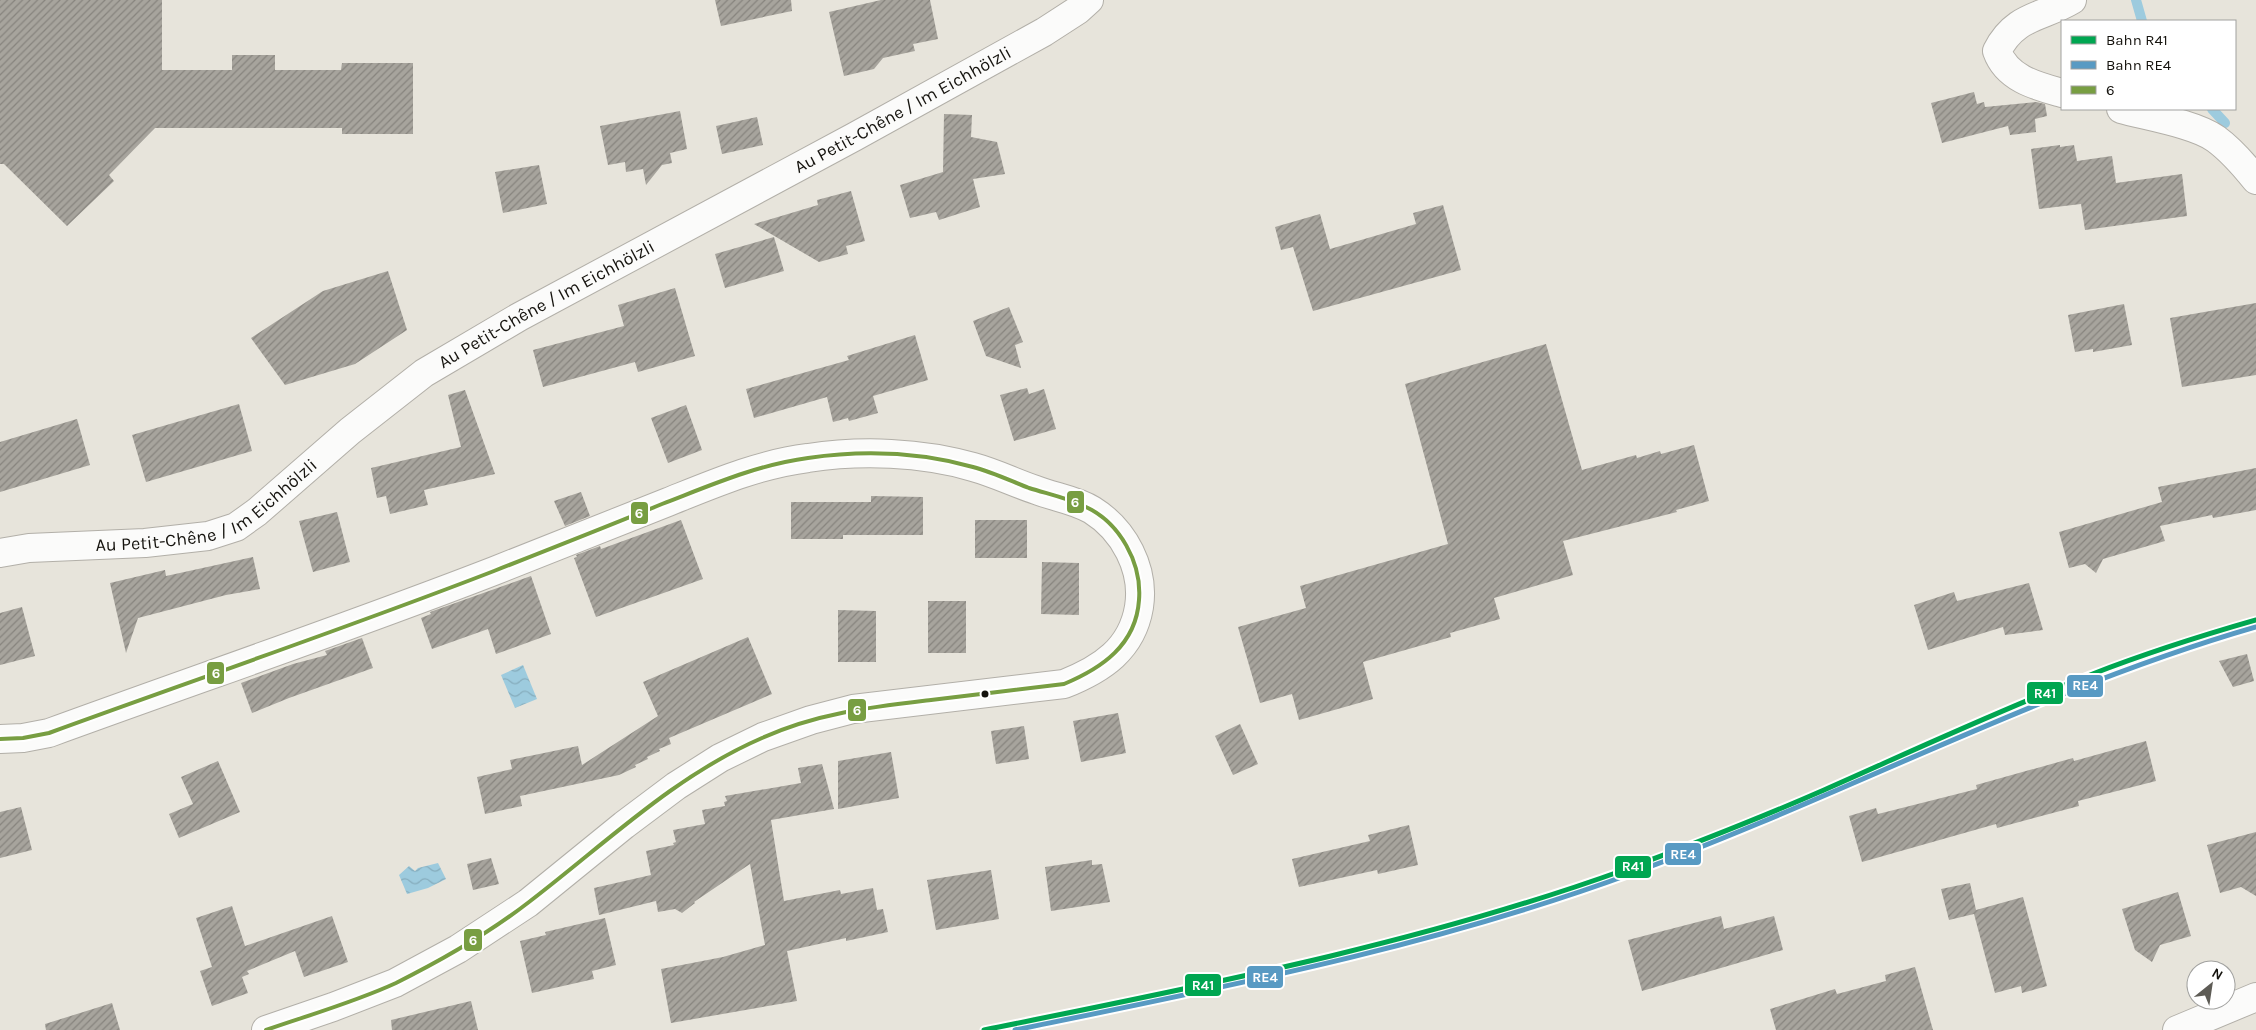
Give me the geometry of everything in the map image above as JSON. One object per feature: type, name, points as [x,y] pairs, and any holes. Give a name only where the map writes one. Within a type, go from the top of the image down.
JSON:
[{"type":"street","name":"Au Petit-Chêne / Im Eichhölzli","points":[[0,553],[29,548],[145,543],[208,536],[236,527],[257,512],[376,409],[424,373],[518,317],[854,137],[1044,32],[1078,10],[1089,0]]},
{"type":"street","points":[[2061,93],[2027,82],[2008,70],[1997,51],[2009,31],[2028,18],[2072,0]]},
{"type":"street","points":[[2125,110],[2187,127],[2214,138],[2237,158],[2256,180]]},
{"type":"street","points":[[0,739],[23,738],[49,732],[491,572],[740,474],[806,458],[869,453],[926,457],[972,467],[1051,496],[1077,503],[1092,510],[1108,522],[1127,545],[1137,570],[1140,604],[1133,631],[1113,655],[1088,674],[1064,684],[853,710],[811,720],[763,737],[720,758],[676,786],[624,825],[528,903],[458,949],[395,983],[334,1007],[266,1030]]},
{"type":"street","points":[[2177,1030],[2256,997]]},
{"type":"water","points":[[523,665],[537,699],[515,708],[501,675]]},
{"type":"water","points":[[438,863],[446,879],[428,888],[407,894],[399,875],[409,866],[415,871],[418,868]]},
{"type":"building","points":[[0,0],[162,0],[162,70],[232,70],[232,55],[275,55],[275,70],[341,70],[342,63],[413,63],[413,134],[342,134],[342,128],[155,128],[109,175],[114,181],[67,226],[4,164],[0,164]]},
{"type":"building","points":[[715,0],[791,0],[792,11],[721,26]]},
{"type":"building","points":[[881,0],[930,0],[938,39],[913,44],[915,51],[883,58],[874,69],[844,76],[829,12]]},
{"type":"building","points":[[1974,92],[1977,104],[1984,102],[1985,107],[2036,102],[2045,104],[2047,116],[2035,119],[2036,132],[2010,135],[2008,126],[1942,143],[1931,103]]},
{"type":"building","points":[[680,111],[687,149],[670,153],[672,163],[662,165],[646,185],[643,169],[626,172],[625,162],[608,165],[600,126]]},
{"type":"building","points":[[944,114],[972,115],[971,137],[997,142],[1005,174],[973,179],[980,207],[939,220],[936,212],[910,218],[900,185],[943,172]]},
{"type":"building","points":[[757,117],[763,145],[722,154],[716,126]]},
{"type":"building","points":[[2060,145],[2060,147],[2074,145],[2077,161],[2112,156],[2116,183],[2182,174],[2187,216],[2085,230],[2081,204],[2039,209],[2031,149]]},
{"type":"building","points":[[539,165],[547,204],[503,213],[495,172]]},
{"type":"building","points":[[851,191],[865,241],[846,246],[848,254],[819,262],[754,224],[818,205],[817,200]]},
{"type":"building","points":[[1443,205],[1461,270],[1313,311],[1293,247],[1281,250],[1275,227],[1320,214],[1330,249],[1416,224],[1413,213]]},
{"type":"building","points":[[774,237],[784,271],[725,288],[715,254]]},
{"type":"building","points":[[388,271],[407,330],[355,364],[285,385],[251,338],[323,291]]},
{"type":"building","points":[[675,288],[695,356],[638,372],[635,362],[543,387],[533,350],[624,326],[618,305]]},
{"type":"building","points":[[2256,303],[2256,375],[2182,387],[2170,318]]},
{"type":"building","points":[[2124,304],[2132,345],[2093,352],[2093,349],[2075,352],[2068,315]]},
{"type":"building","points":[[1009,307],[1023,342],[1015,345],[1021,368],[986,356],[973,321]]},
{"type":"building","points":[[915,335],[928,380],[873,396],[878,413],[849,421],[848,418],[833,422],[827,397],[754,418],[746,389],[849,360],[847,356]]},
{"type":"building","points":[[1546,344],[1582,470],[1636,455],[1637,458],[1660,451],[1661,454],[1694,445],[1709,501],[1676,510],[1677,512],[1563,541],[1573,575],[1494,598],[1500,619],[1450,633],[1451,637],[1363,662],[1373,699],[1299,720],[1292,694],[1260,703],[1238,627],[1306,608],[1300,586],[1448,544],[1405,384]]},
{"type":"building","points":[[1027,388],[1029,394],[1044,389],[1056,429],[1014,441],[1000,395]]},
{"type":"building","points":[[465,390],[495,474],[424,490],[428,505],[390,514],[386,496],[377,498],[371,468],[461,447],[448,395]]},
{"type":"building","points":[[239,404],[252,451],[146,482],[132,435]]},
{"type":"building","points":[[686,405],[702,450],[668,463],[651,418]]},
{"type":"building","points":[[77,419],[90,465],[0,492],[0,442]]},
{"type":"building","points":[[2256,468],[2256,510],[2213,518],[2212,515],[2160,526],[2165,541],[2103,559],[2096,573],[2085,564],[2069,568],[2059,532],[2162,502],[2158,487]]},
{"type":"building","points":[[581,492],[590,516],[565,526],[554,501]]},
{"type":"building","points":[[871,496],[923,497],[923,535],[843,535],[843,539],[791,539],[791,502],[871,502]]},
{"type":"building","points":[[337,512],[350,562],[313,572],[299,521]]},
{"type":"building","points":[[681,520],[703,579],[596,617],[574,558],[577,557],[576,555],[600,546],[601,549]]},
{"type":"building","points":[[975,520],[1027,520],[1027,558],[975,558]]},
{"type":"building","points":[[253,557],[260,589],[226,595],[138,618],[126,653],[110,583],[165,570],[166,576]]},
{"type":"building","points":[[1042,562],[1079,563],[1079,615],[1041,614]]},
{"type":"building","points":[[531,576],[551,634],[496,654],[488,629],[432,649],[421,618],[431,614],[430,612]]},
{"type":"building","points":[[2029,583],[2043,630],[2005,635],[2003,627],[1928,650],[1914,605],[1954,592],[1957,601]]},
{"type":"building","points":[[928,601],[966,601],[966,653],[928,653]]},
{"type":"building","points":[[22,607],[35,656],[0,665],[0,613]]},
{"type":"building","points":[[838,610],[876,611],[876,662],[838,662]]},
{"type":"building","points":[[748,637],[772,694],[669,738],[671,744],[659,749],[660,751],[647,757],[648,759],[635,765],[636,767],[619,775],[520,796],[522,806],[485,814],[477,777],[512,769],[510,760],[578,746],[582,765],[658,716],[643,682]]},
{"type":"building","points":[[362,638],[373,668],[252,713],[241,683],[293,664],[327,655],[325,651]]},
{"type":"building","points":[[2247,654],[2254,681],[2233,687],[2219,661]]},
{"type":"building","points":[[1118,713],[1126,753],[1081,762],[1073,721]]},
{"type":"building","points":[[1240,724],[1258,764],[1233,775],[1215,736]]},
{"type":"building","points":[[1024,726],[1029,759],[996,764],[991,731]]},
{"type":"building","points":[[2146,741],[2156,781],[2078,801],[2079,806],[1997,828],[1996,824],[1862,862],[1849,816],[1876,808],[1878,814],[1977,789],[1976,785],[2073,758],[2074,761]]},
{"type":"building","points":[[891,752],[899,798],[838,809],[838,761]]},
{"type":"building","points":[[218,761],[240,812],[179,838],[169,814],[193,804],[181,777]]},
{"type":"building","points":[[822,764],[834,809],[771,820],[784,901],[840,890],[841,894],[873,888],[877,910],[883,909],[888,932],[846,941],[846,938],[787,951],[797,1001],[671,1023],[661,969],[723,957],[765,945],[750,864],[694,902],[682,913],[675,909],[658,912],[656,901],[599,915],[594,888],[651,875],[646,851],[674,845],[673,843],[676,842],[673,830],[705,824],[702,810],[725,806],[724,802],[727,801],[725,796],[801,783],[798,768]]},
{"type":"building","points":[[21,807],[32,850],[0,858],[0,812]]},
{"type":"building","points":[[1409,825],[1418,865],[1378,874],[1377,870],[1299,887],[1292,859],[1370,841],[1368,835]]},
{"type":"building","points":[[2256,832],[2256,896],[2241,887],[2220,893],[2207,845]]},
{"type":"building","points":[[491,858],[499,884],[473,890],[467,864]]},
{"type":"building","points":[[1092,860],[1092,865],[1102,864],[1110,902],[1051,911],[1045,867]]},
{"type":"building","points":[[991,870],[999,919],[936,930],[927,880]]},
{"type":"building","points":[[1970,883],[1976,910],[2023,897],[2047,986],[2022,993],[2021,986],[1995,993],[1974,914],[1949,920],[1941,889]]},
{"type":"building","points":[[2178,892],[2191,936],[2160,945],[2152,962],[2135,950],[2122,909]]},
{"type":"building","points":[[232,906],[245,946],[332,916],[348,962],[304,977],[295,951],[247,971],[249,974],[242,977],[248,993],[212,1006],[200,971],[212,967],[196,918]]},
{"type":"building","points":[[1721,916],[1724,929],[1774,916],[1783,950],[1642,991],[1628,940]]},
{"type":"building","points":[[605,918],[616,965],[592,971],[594,979],[532,993],[520,941],[546,935],[545,932]]},
{"type":"building","points":[[1915,967],[1933,1030],[1776,1030],[1770,1009],[1835,989],[1837,994],[1886,981],[1885,975]]},
{"type":"building","points":[[471,1001],[478,1030],[392,1030],[391,1020]]},
{"type":"building","points":[[112,1003],[120,1030],[46,1030],[45,1024]]},
{"type":"waterway","points":[[2136,0],[2142,20]]},
{"type":"waterway","points":[[2213,110],[2225,123]]},
{"type":"rail line","name":"R41","points":[[984,1030],[1307,962],[1387,942],[1546,897],[1624,870],[1749,821],[2056,688],[2172,646],[2256,620]]},
{"type":"rail line","name":"RE4","points":[[1015,1030],[1327,963],[1481,923],[1557,899],[1633,873],[1711,843],[1943,744],[2097,681],[2176,652],[2256,627]]},
{"type":"transit line","name":"6","points":[[0,739],[23,738],[49,733],[439,592],[715,483],[789,461],[829,455],[870,453],[912,455],[973,467],[1086,507],[1109,523],[1119,534],[1126,546],[1133,559],[1139,586],[1139,600],[1131,630],[1115,653],[1078,678],[1064,684],[887,705],[845,712],[803,722],[762,738],[699,771],[670,791],[529,902],[465,945],[380,990],[266,1030]]}]
